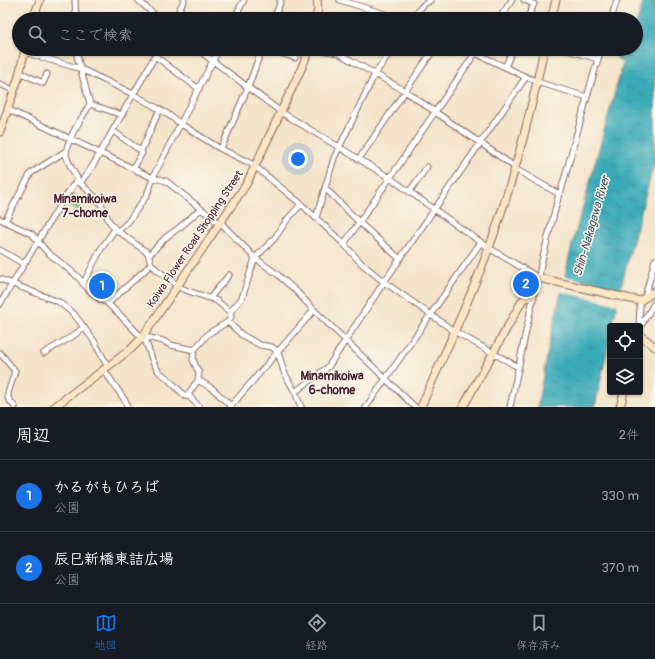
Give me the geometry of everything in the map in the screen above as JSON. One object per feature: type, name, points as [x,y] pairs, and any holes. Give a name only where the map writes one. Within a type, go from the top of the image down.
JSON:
[{"type":"street","points":[[36,12],[40,0]]},
{"type":"street","points":[[76,0],[76,12]]},
{"type":"street","points":[[138,0],[152,12]]},
{"type":"street","points":[[178,12],[184,0]]},
{"type":"street","points":[[238,12],[244,0]]},
{"type":"street","points":[[277,12],[281,0]]},
{"type":"street","points":[[317,0],[317,12]]},
{"type":"street","points":[[340,0],[379,12]]},
{"type":"street","points":[[418,12],[430,0]]},
{"type":"street","points":[[504,12],[512,0]]},
{"type":"street","points":[[524,0],[534,4],[530,12]]},
{"type":"street","points":[[553,12],[556,0]]},
{"type":"street","points":[[613,12],[617,0]]},
{"type":"street","points":[[0,132],[20,72],[24,56]]},
{"type":"street","points":[[43,56],[81,69],[133,94],[160,109],[180,124],[221,149],[256,166],[301,204],[344,244],[360,263],[384,282],[454,331],[518,367]]},
{"type":"street","points":[[77,56],[90,104],[70,139],[66,151],[66,158],[77,178],[101,204],[109,221],[117,230],[148,253],[151,264],[156,269],[178,286],[217,301],[230,312],[231,317],[228,322],[209,333],[194,350],[193,360],[199,372],[198,380],[187,396]]},
{"type":"street","points":[[0,304],[61,203],[92,167],[155,56],[199,88]]},
{"type":"street","points":[[206,56],[281,112],[390,178],[489,248],[539,278],[639,300],[655,291]]},
{"type":"street","points":[[83,284],[101,249],[117,230],[128,222],[147,194],[153,178],[216,56]]},
{"type":"street","points":[[221,149],[248,87],[259,56]]},
{"type":"street","points":[[289,56],[295,58]]},
{"type":"street","name":"Koiwa Flower Road Shopping Street","points":[[54,407],[131,349],[142,338],[247,183],[306,56]]},
{"type":"street","points":[[343,56],[405,91],[515,168],[559,194]]},
{"type":"street","points":[[316,218],[334,158],[375,74],[387,56]]},
{"type":"street","points":[[359,159],[429,56]]},
{"type":"street","points":[[344,244],[474,56]]},
{"type":"street","points":[[486,56],[526,77],[587,97]]},
{"type":"street","points":[[505,67],[510,56]]},
{"type":"street","points":[[421,407],[489,248],[515,168],[542,56]]},
{"type":"street","points":[[588,56],[598,59]]},
{"type":"street","points":[[510,407],[536,284],[539,278],[559,194],[599,56]]},
{"type":"street","points":[[20,72],[43,83],[47,74]]},
{"type":"street","points":[[295,392],[328,367],[384,282],[526,77]]},
{"type":"street","points":[[0,84],[13,90]]},
{"type":"street","points":[[90,104],[122,114]]},
{"type":"street","points":[[7,109],[133,169],[153,178],[166,181],[220,224],[255,258],[277,274],[415,407]]},
{"type":"street","points":[[133,169],[142,153],[160,109]]},
{"type":"street","points":[[113,131],[142,151]]},
{"type":"street","points":[[66,151],[31,173],[3,220],[32,234],[47,252],[76,275],[90,292],[106,302],[146,342],[156,368],[185,396],[190,397],[199,407]]},
{"type":"street","points":[[409,192],[427,167]]},
{"type":"street","points":[[325,188],[359,222],[400,259]]},
{"type":"street","points":[[230,312],[242,298],[255,258],[274,239],[287,220],[301,204]]},
{"type":"street","points":[[149,255],[165,238],[190,220],[201,209]]},
{"type":"street","points":[[366,407],[481,242]]},
{"type":"street","points":[[0,250],[24,264]]},
{"type":"street","points":[[640,323],[639,300],[655,260]]},
{"type":"street","points":[[108,304],[120,291],[141,275],[151,264]]},
{"type":"street","points":[[210,298],[229,275]]},
{"type":"street","points":[[0,279],[59,302],[74,314],[94,341],[106,368],[126,402],[127,407]]},
{"type":"street","points":[[463,407],[522,301],[533,297]]},
{"type":"street","points":[[642,323],[655,302]]},
{"type":"street","points":[[198,380],[213,389],[230,406],[314,310]]},
{"type":"street","points":[[228,322],[242,335],[260,344],[272,347],[278,352],[284,372],[301,407]]},
{"type":"street","points":[[44,353],[84,327]]},
{"type":"street","points":[[643,337],[655,347]]},
{"type":"street","points":[[142,338],[150,338],[163,341],[171,345],[194,350]]},
{"type":"street","points":[[0,353],[15,371],[8,393],[8,398],[15,407]]},
{"type":"street","points":[[620,407],[623,395]]},
{"type":"green space","points":[[71,193],[83,204],[79,211],[64,203]]},
{"type":"green space","points":[[525,271],[537,280],[533,294],[528,296],[515,288]]},
{"type":"green space","points":[[103,273],[118,290],[108,300],[98,296],[86,283],[90,275],[96,280]]},
{"type":"water","name":"Shin-Nakagawa River","points":[[644,0],[655,0],[655,160],[627,263],[613,323],[607,323],[607,351],[595,407],[537,407],[551,336],[571,249],[623,63],[617,59],[617,57],[625,58],[626,56],[643,56],[643,12],[640,12]]},
{"type":"pier","points":[[563,276],[623,290],[619,305],[559,291]]},
{"type":"place","name":"辰巳新橋東詰広場","points":[[526,284]]},
{"type":"place","name":"かるがもひろば","points":[[102,286]]},
{"type":"district","name":"Minamikoiwa 7-chome","points":[[85,206]]},
{"type":"district","name":"Minamikoiwa 6-chome","points":[[332,383]]}]
